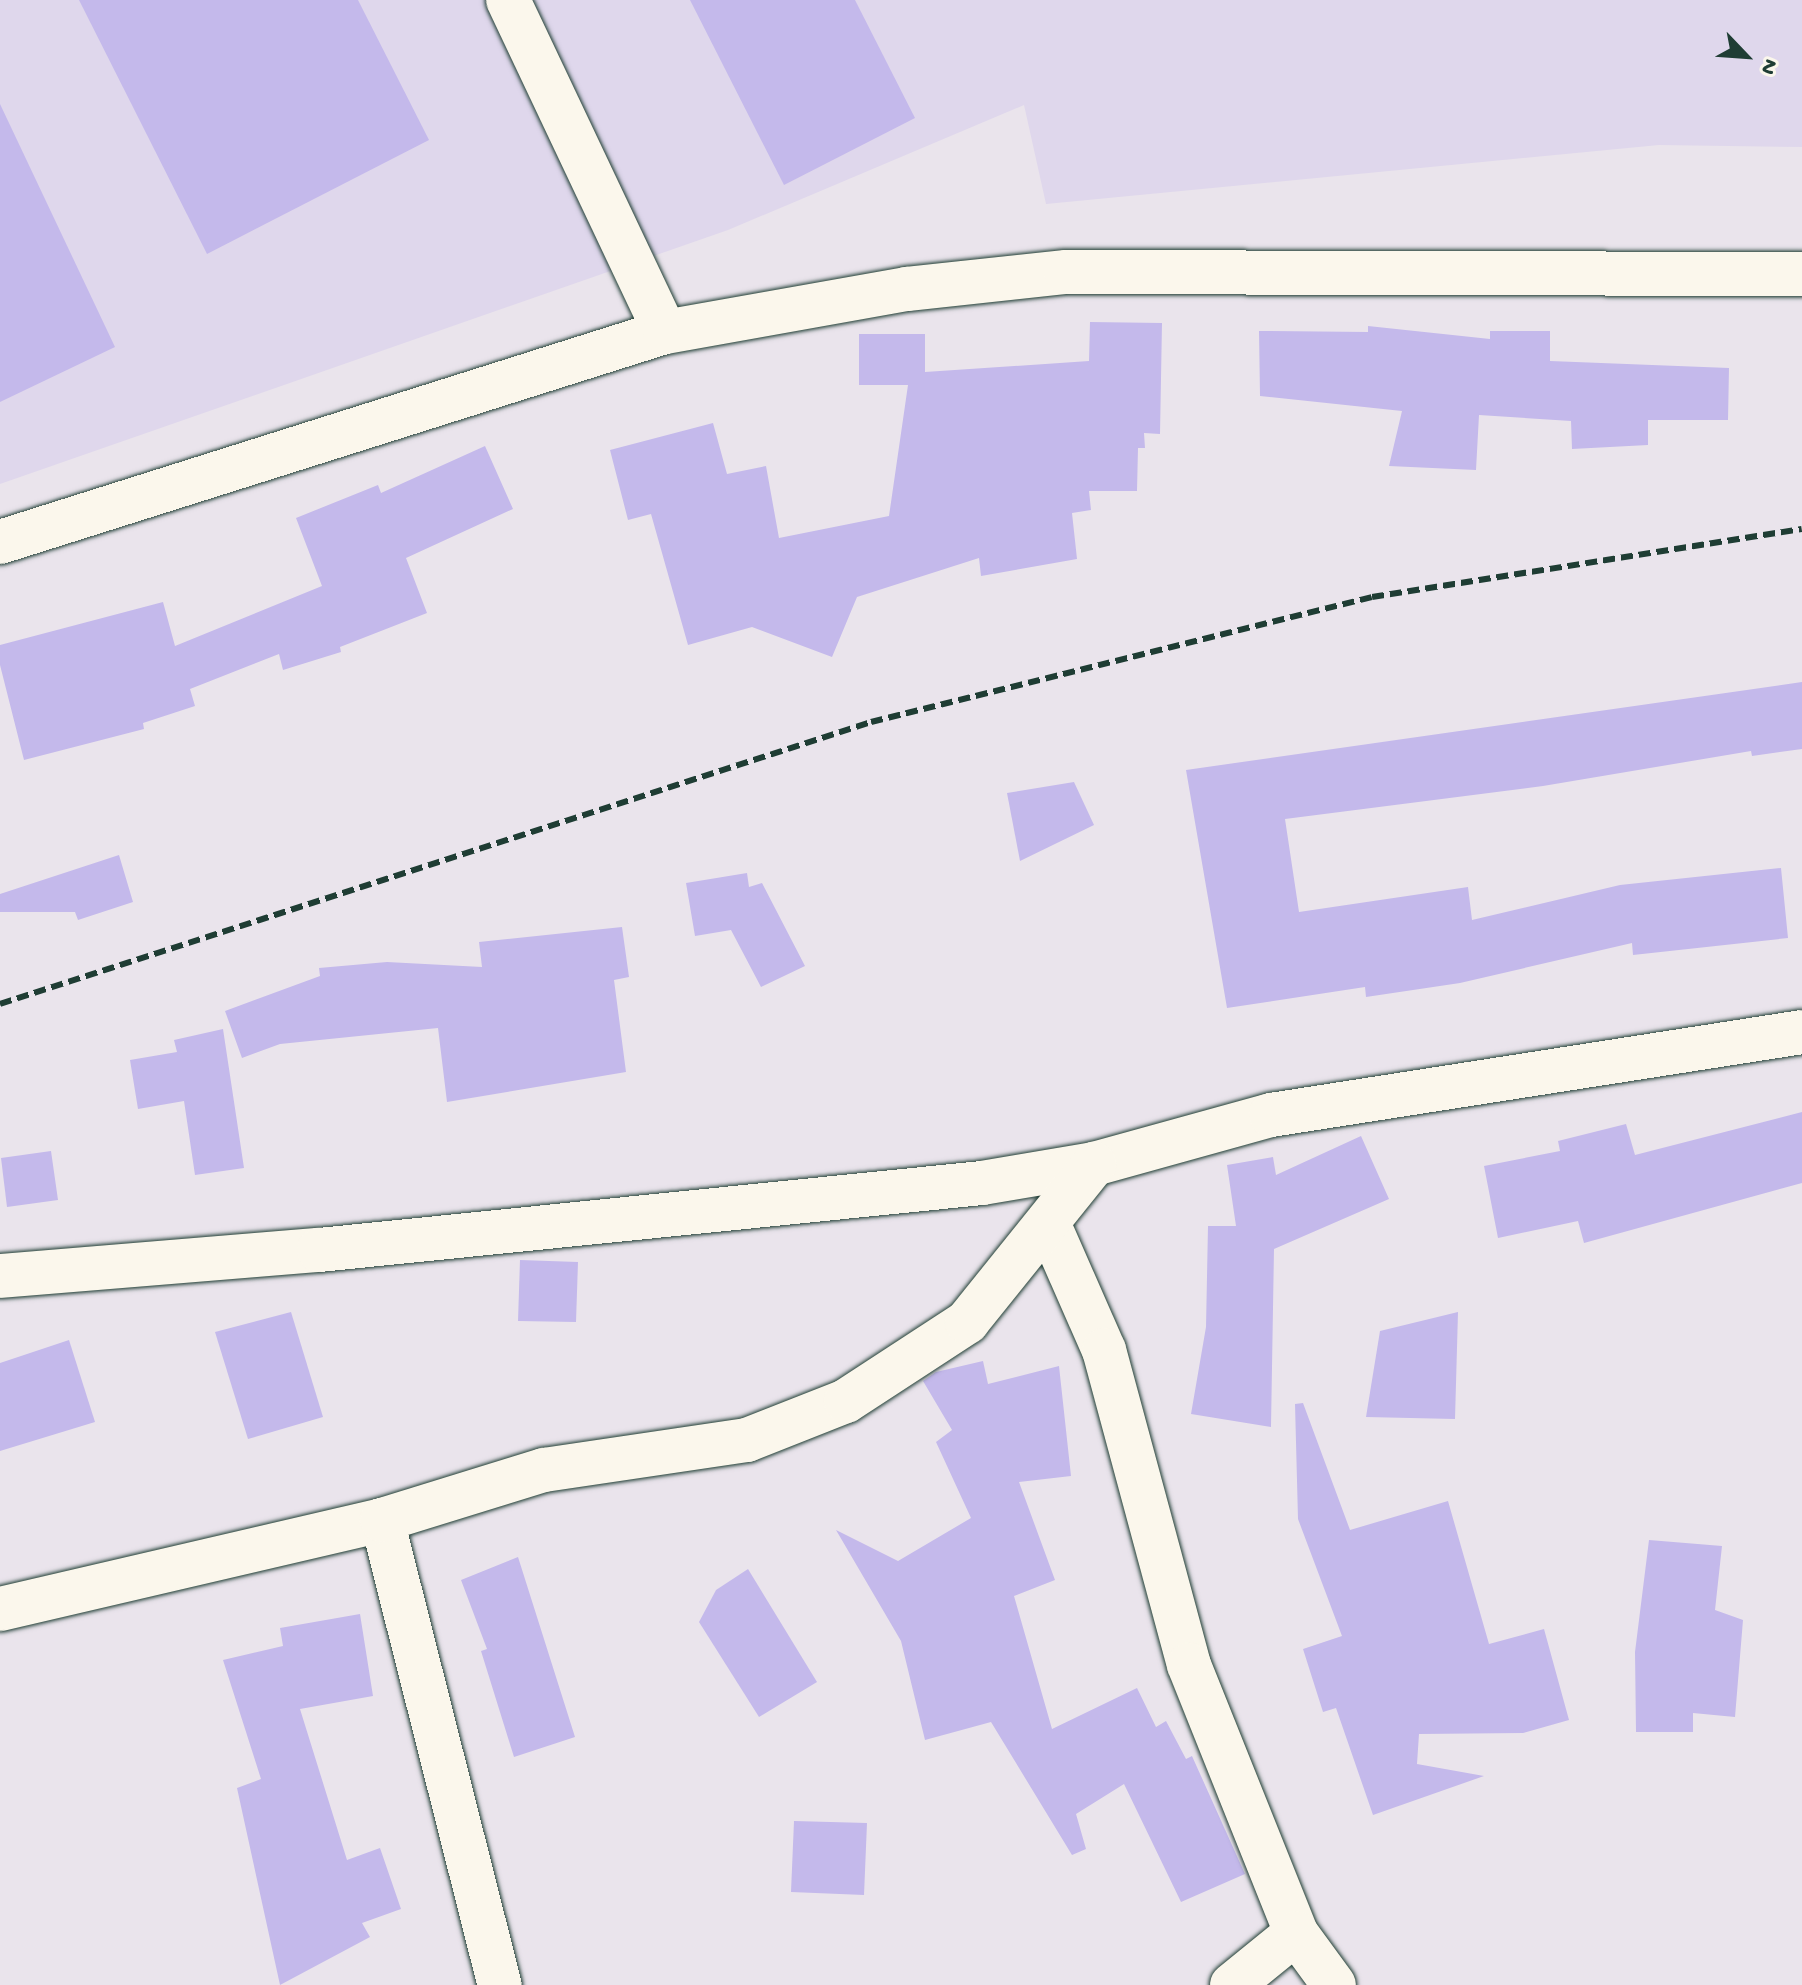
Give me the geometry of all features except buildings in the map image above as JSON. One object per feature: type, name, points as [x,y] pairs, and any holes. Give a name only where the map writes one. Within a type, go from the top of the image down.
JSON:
[{"type":"street","points":[[508,0],[665,332]]},
{"type":"street","points":[[0,542],[665,332],[907,289],[1066,272],[1802,274]]},
{"type":"street","points":[[0,1276],[982,1183],[1094,1164],[1271,1115],[1802,1032]]},
{"type":"street","points":[[0,1609],[382,1520],[544,1470],[747,1440],[846,1401],[967,1322],[1049,1225],[1094,1164]]},
{"type":"street","points":[[1049,1225],[1104,1350],[1189,1665],[1296,1933],[1334,1985]]},
{"type":"street","points":[[382,1520],[500,1985]]},
{"type":"street","points":[[1232,1985],[1296,1933]]},
{"type":"shaded area","points":[[0,0],[1802,0],[1802,147],[1659,145],[1046,204],[1024,105],[728,230],[0,484]]},
{"type":"railway","points":[[0,1004],[871,722],[1372,597],[1802,529]]}]
